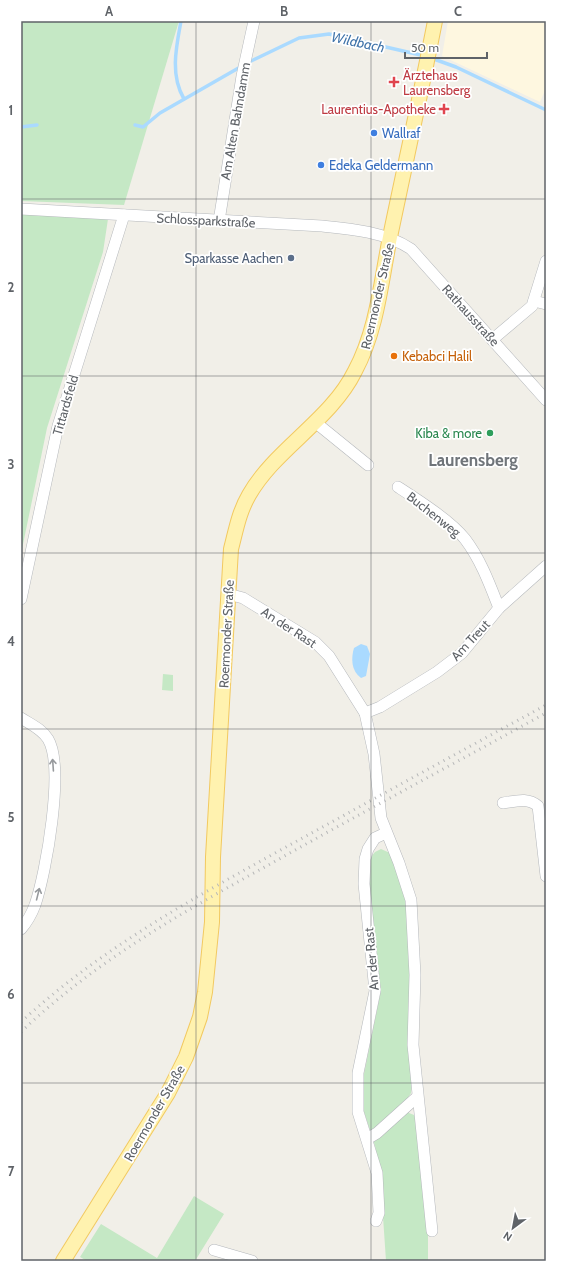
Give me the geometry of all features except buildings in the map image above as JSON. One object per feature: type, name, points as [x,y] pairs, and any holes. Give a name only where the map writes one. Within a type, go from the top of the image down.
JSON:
[{"type":"main road","name":"Roermonder Straße","points":[[63,1261],[168,1093],[186,1057],[200,1017],[206,992],[212,922],[214,850],[231,549],[240,514],[250,494],[272,466],[341,394],[355,373],[364,354],[372,328],[435,21]]},
{"type":"street","name":"Am Alten Bahndamm","points":[[219,221],[242,76],[254,21]]},
{"type":"street","name":"Schlossparkstraße","points":[[21,209],[356,230],[390,239]]},
{"type":"street","name":"Tittardsfeld","points":[[21,599],[58,426],[124,215]]},
{"type":"street","name":"Rathausstraße","points":[[390,239],[411,248],[546,400]]},
{"type":"street","points":[[493,339],[532,306],[546,261]]},
{"type":"street","points":[[534,301],[546,304]]},
{"type":"street","points":[[315,422],[368,465]]},
{"type":"street","name":"Buchenweg","points":[[398,487],[434,512],[465,539],[484,571],[499,608]]},
{"type":"street","name":"Am Treut","points":[[365,713],[380,708],[443,667],[462,652],[499,608],[546,566]]},
{"type":"street","name":"An der Rast","points":[[228,594],[243,598],[315,642],[329,656],[365,713],[374,754],[381,818],[410,900],[415,975],[413,1045],[417,1096],[432,1231]]},
{"type":"street","points":[[21,718],[42,732],[48,739],[52,748],[54,778],[52,830],[35,905],[21,929]]},
{"type":"street","points":[[503,803],[532,801],[538,806],[544,834],[541,843],[546,876]]},
{"type":"street","name":"An der Rast","points":[[376,1221],[379,1213],[377,1173],[358,1112],[358,1073],[375,991],[364,884],[365,859],[368,849],[375,838],[386,833]]},
{"type":"street","points":[[367,1139],[377,1133],[417,1096]]},
{"type":"street","points":[[214,1250],[252,1261]]},
{"type":"shaded area","points":[[448,21],[546,21],[546,88],[540,102],[442,56]]},
{"type":"green space","points":[[21,21],[179,21],[124,205],[21,201]]},
{"type":"green space","points":[[21,214],[108,219],[103,252],[47,428],[21,554]]},
{"type":"green space","points":[[163,674],[173,675],[173,691],[162,690]]},
{"type":"green space","points":[[381,849],[390,853],[407,902],[411,975],[412,1083],[411,1093],[407,1099],[409,1113],[414,1115],[416,1118],[428,1231],[428,1261],[386,1261],[380,1172],[375,1146],[364,1112],[364,1074],[381,990],[372,922],[370,885],[371,857],[375,852]]},
{"type":"green space","points":[[194,1196],[224,1214],[195,1261],[87,1261],[80,1257],[101,1224],[157,1258]]},
{"type":"water","points":[[361,644],[367,646],[370,654],[366,676],[361,678],[355,672],[352,656],[354,648]]},
{"type":"waterway","points":[[181,21],[175,61],[177,80],[184,99]]},
{"type":"waterway","name":"Wildbach","points":[[247,63],[299,38],[329,34],[425,56]]},
{"type":"waterway","name":"Wildbach","points":[[431,58],[456,67],[546,110]]},
{"type":"waterway","name":"Wildbach","points":[[135,125],[143,127],[160,113],[242,66]]},
{"type":"waterway","name":"Wildbach","points":[[21,127],[37,125]]},
{"type":"railway","points":[[21,1022],[83,971],[115,948],[182,906],[286,847],[546,705]]},
{"type":"railway","points":[[21,1032],[49,1006],[109,960],[173,919],[306,844],[546,713]]},
{"type":"place","name":"Ärztehaus Laurensberg","points":[[394,82]]},
{"type":"place","name":"Laurentius-Apotheke","points":[[444,109]]},
{"type":"place","name":"Wallraf","points":[[374,133]]},
{"type":"place","name":"Edeka Geldermann","points":[[321,165]]},
{"type":"place","name":"Sparkasse Aachen","points":[[291,258]]},
{"type":"place","name":"Kebabci Halil","points":[[394,356]]},
{"type":"place","name":"Kiba & more","points":[[490,433]]},
{"type":"district","name":"Laurensberg","points":[[473,460]]}]
